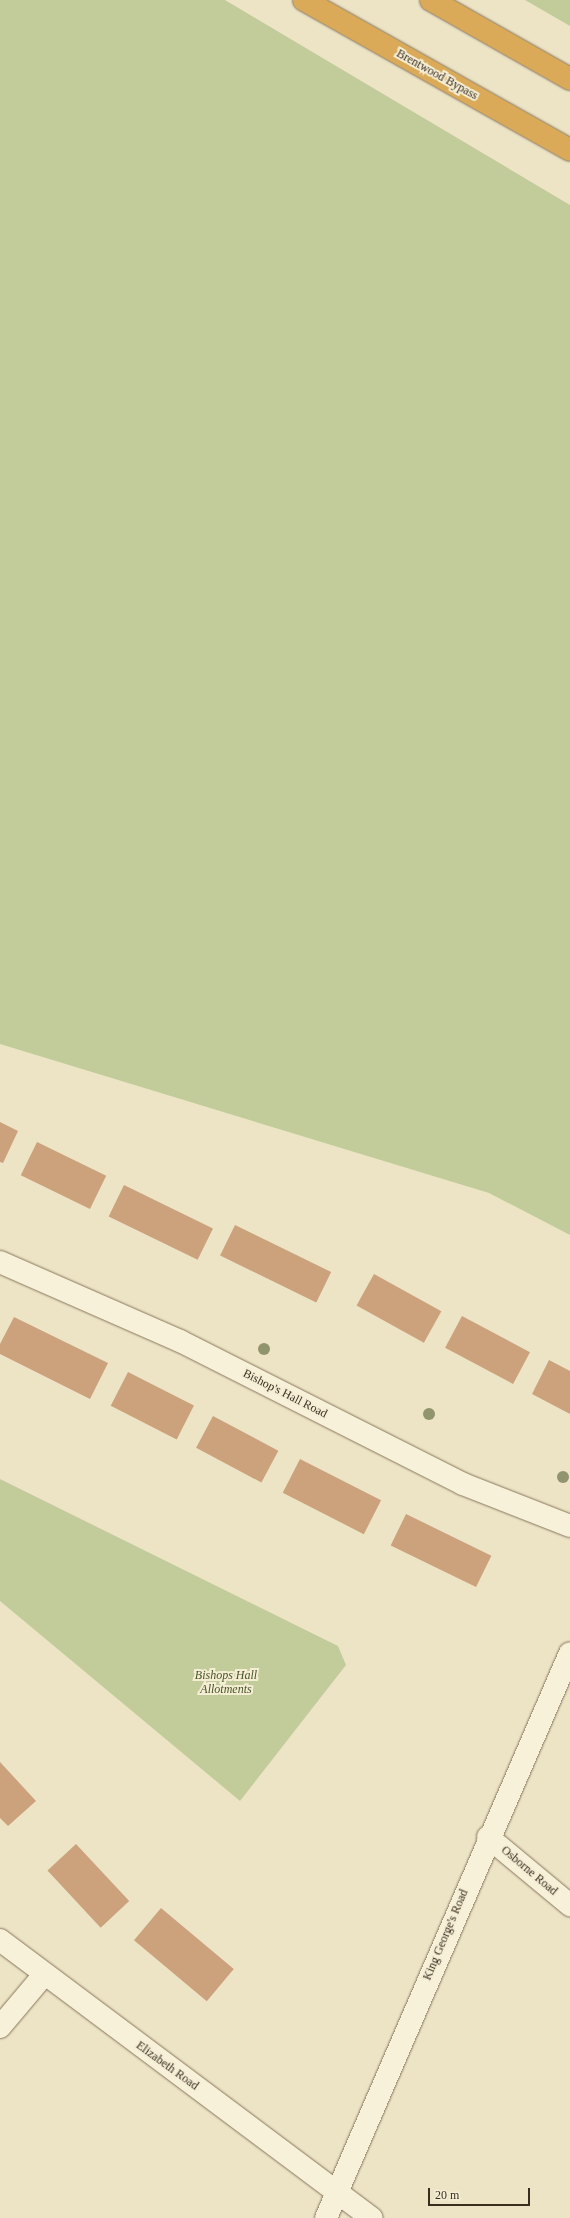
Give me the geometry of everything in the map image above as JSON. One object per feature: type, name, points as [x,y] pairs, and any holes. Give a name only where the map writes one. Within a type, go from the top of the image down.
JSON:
[{"type":"highway","name":"Brentwood Bypass","points":[[304,0],[570,150]]},
{"type":"highway","points":[[431,0],[570,79]]},
{"type":"street","name":"Bishop's Hall Road","points":[[0,1262],[180,1341],[463,1484],[570,1526]]},
{"type":"street","name":"King George's Road","points":[[326,2218],[336,2189],[488,1837],[570,1653]]},
{"type":"street","name":"Osborne Road","points":[[488,1837],[570,1905]]},
{"type":"street","name":"Elizabeth Road","points":[[0,1940],[43,1976],[336,2189],[372,2218]]},
{"type":"street","points":[[0,2027],[43,1976]]},
{"type":"green space","points":[[0,0],[225,0],[570,205],[570,1235],[489,1193],[0,1044]]},
{"type":"green space","points":[[525,0],[570,0],[570,26]]},
{"type":"green space","name":"Bishops Hall Allotments","points":[[0,1479],[338,1646],[346,1665],[240,1801],[0,1601]]},
{"type":"building","points":[[0,1122],[18,1131],[3,1163],[0,1162]]},
{"type":"building","points":[[37,1142],[106,1176],[90,1209],[21,1175]]},
{"type":"building","points":[[124,1185],[213,1228],[198,1260],[109,1216]]},
{"type":"building","points":[[235,1225],[331,1272],[316,1302],[220,1256]]},
{"type":"building","points":[[374,1274],[441,1311],[424,1343],[357,1305]]},
{"type":"building","points":[[462,1316],[530,1352],[513,1384],[445,1348]]},
{"type":"building","points":[[14,1317],[108,1363],[90,1399],[0,1354],[0,1344]]},
{"type":"building","points":[[549,1360],[570,1371],[570,1414],[532,1394]]},
{"type":"building","points":[[128,1372],[194,1406],[177,1439],[111,1406]]},
{"type":"building","points":[[213,1416],[278,1451],[261,1483],[196,1448]]},
{"type":"building","points":[[300,1459],[381,1500],[364,1534],[283,1493]]},
{"type":"building","points":[[406,1514],[491,1556],[476,1587],[391,1545]]},
{"type":"building","points":[[0,1762],[36,1801],[8,1826],[0,1818]]},
{"type":"building","points":[[76,1844],[129,1901],[101,1928],[47,1871]]},
{"type":"building","points":[[161,1908],[234,1969],[207,2001],[134,1940]]}]
